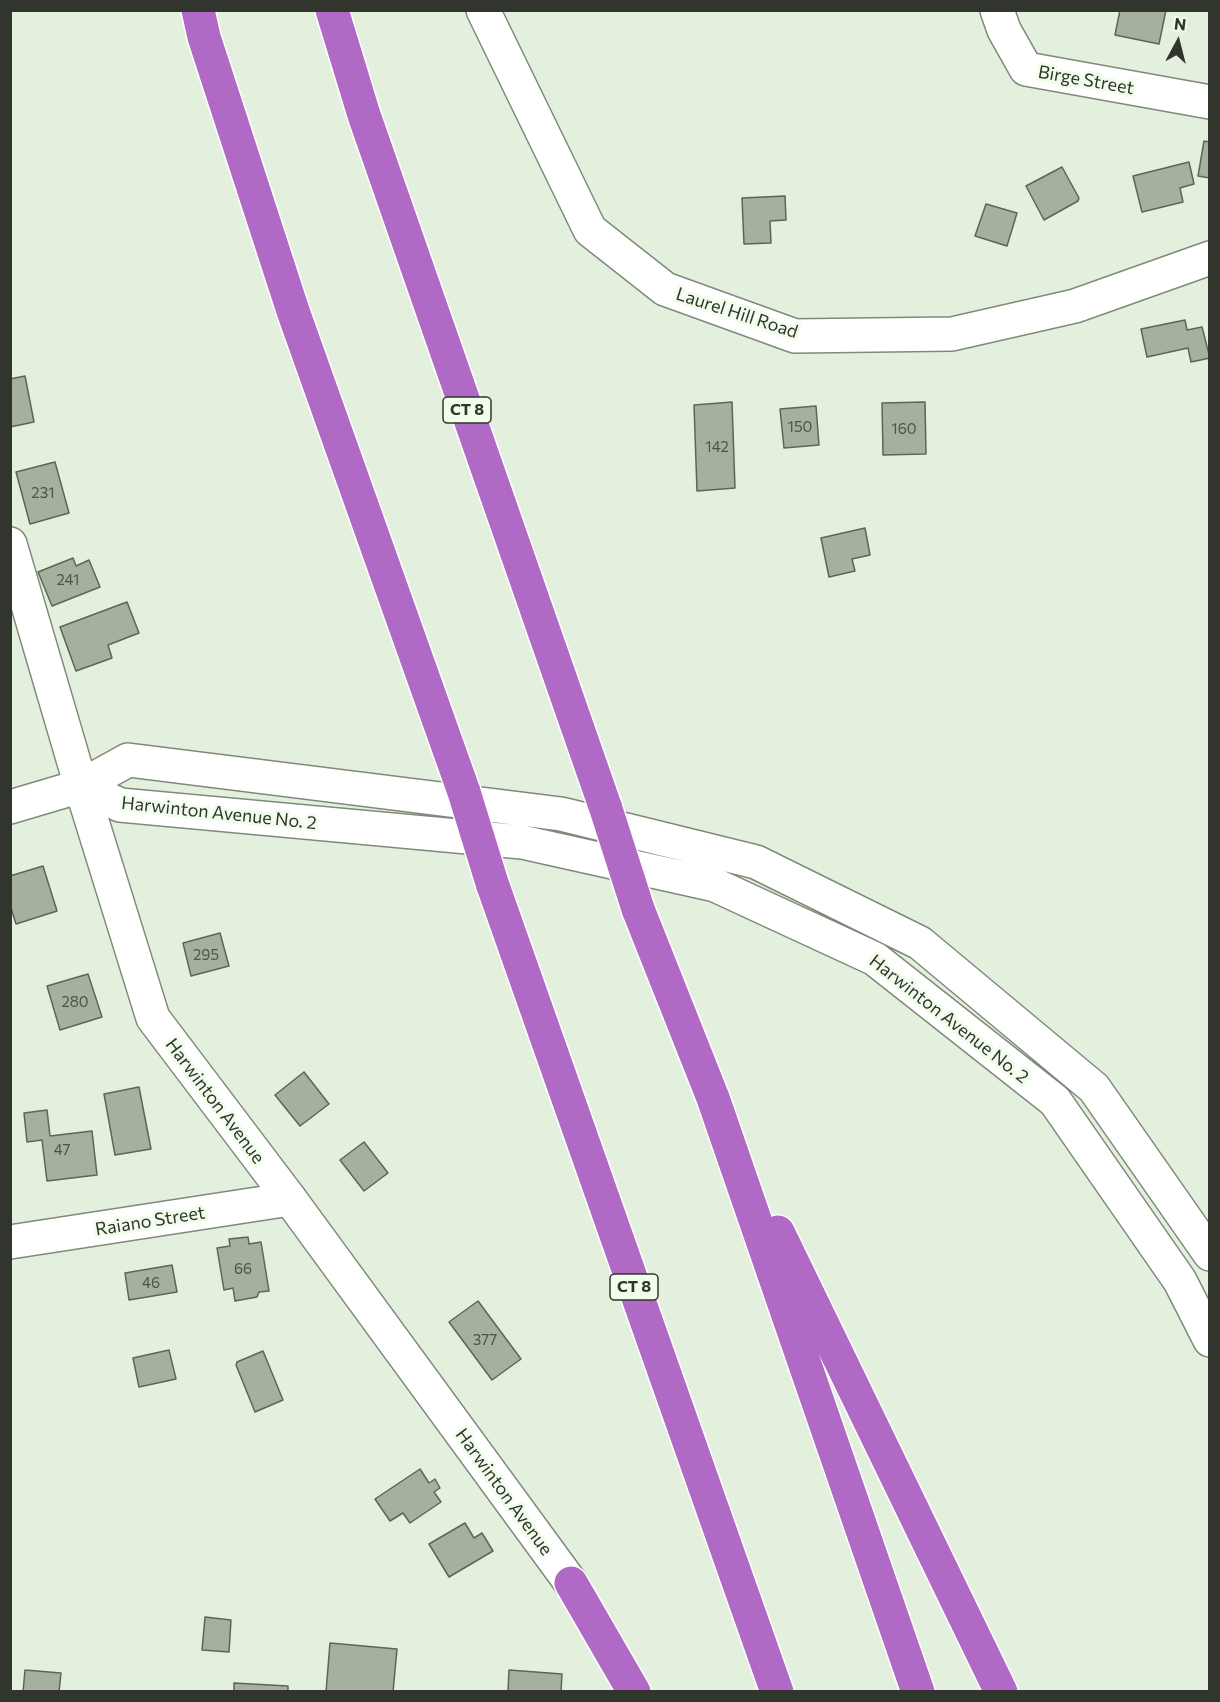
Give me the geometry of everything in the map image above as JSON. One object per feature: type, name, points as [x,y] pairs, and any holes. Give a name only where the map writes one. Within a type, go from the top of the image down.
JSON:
[{"type":"highway","name":"CT 8","points":[[198,10],[204,37],[294,311],[464,792],[492,883],[777,1692]]},
{"type":"highway","name":"CT 8","points":[[332,10],[364,115],[606,809],[638,909],[712,1098],[918,1692]]},
{"type":"highway","points":[[712,1098],[1001,1692]]},
{"type":"highway","points":[[571,1583],[634,1692]]},
{"type":"main road","name":"Laurel Hill Road","points":[[483,10],[590,230],[666,289],[795,336],[952,334],[1075,306],[1209,258]]},
{"type":"main road","name":"Birge Street","points":[[997,10],[1004,30],[1026,69],[1209,102]]},
{"type":"main road","name":"Harwinton Avenue","points":[[10,544],[81,786],[153,1018],[290,1199],[571,1583]]},
{"type":"main road","name":"Harwinton Avenue No. 2","points":[[81,786],[128,760],[561,814],[756,862],[920,943],[1094,1088],[1209,1254]]},
{"type":"main road","points":[[10,807],[81,786]]},
{"type":"main road","name":"Harwinton Avenue No. 2","points":[[81,786],[120,805],[522,842],[715,885],[875,959],[1055,1101],[1180,1281],[1209,1341]]},
{"type":"main road","name":"Raiano Street","points":[[10,1242],[290,1199]]},
{"type":"building","points":[[1120,10],[1166,10],[1159,44],[1115,35]]},
{"type":"building","points":[[1204,141],[1210,142],[1210,178],[1198,176]]},
{"type":"building","points":[[1189,162],[1194,184],[1180,188],[1183,202],[1142,212],[1133,176]]},
{"type":"building","points":[[1062,167],[1079,198],[1078,201],[1044,220],[1026,186]]},
{"type":"building","points":[[785,196],[786,220],[770,221],[771,243],[744,244],[742,198]]},
{"type":"building","points":[[986,204],[1017,213],[1007,246],[975,236]]},
{"type":"building","points":[[1185,320],[1187,330],[1202,327],[1210,358],[1191,362],[1188,348],[1147,357],[1141,329]]},
{"type":"building","points":[[25,376],[34,422],[10,427],[10,379]]},
{"type":"building","points":[[732,402],[735,488],[697,491],[694,405]]},
{"type":"building","points":[[925,402],[926,454],[883,455],[882,403]]},
{"type":"building","points":[[816,406],[819,445],[784,448],[780,409]]},
{"type":"building","points":[[55,462],[69,513],[30,524],[16,472]]},
{"type":"building","points":[[865,528],[870,555],[852,559],[855,571],[829,577],[821,538]]},
{"type":"building","points":[[73,558],[76,566],[89,560],[100,587],[52,606],[38,572]]},
{"type":"building","points":[[127,602],[139,633],[108,645],[112,658],[76,671],[60,627]]},
{"type":"building","points":[[43,866],[57,911],[16,924],[10,905],[10,876]]},
{"type":"building","points":[[220,933],[229,966],[191,976],[183,943]]},
{"type":"building","points":[[88,974],[102,1017],[60,1030],[47,986]]},
{"type":"building","points":[[304,1072],[329,1104],[300,1126],[275,1095]]},
{"type":"building","points":[[139,1087],[151,1149],[115,1155],[104,1094]]},
{"type":"building","points":[[47,1110],[50,1136],[92,1131],[97,1175],[47,1181],[42,1140],[27,1142],[24,1113]]},
{"type":"building","points":[[364,1142],[388,1173],[364,1191],[340,1160]]},
{"type":"building","points":[[248,1237],[249,1244],[261,1242],[269,1291],[259,1292],[257,1297],[235,1301],[233,1288],[224,1290],[217,1248],[230,1246],[229,1239]]},
{"type":"building","points":[[172,1265],[177,1292],[129,1300],[125,1273]]},
{"type":"building","points":[[478,1301],[521,1359],[492,1380],[449,1322]]},
{"type":"building","points":[[169,1350],[176,1379],[139,1387],[133,1358]]},
{"type":"building","points":[[263,1351],[283,1400],[255,1412],[236,1365],[237,1362]]},
{"type":"building","points":[[420,1469],[429,1483],[435,1479],[440,1488],[434,1492],[441,1502],[410,1523],[403,1513],[390,1521],[375,1499]]},
{"type":"building","points":[[465,1523],[474,1538],[482,1533],[493,1551],[449,1577],[429,1544]]},
{"type":"building","points":[[205,1617],[231,1620],[229,1652],[202,1650]]},
{"type":"building","points":[[330,1643],[397,1649],[393,1692],[326,1692]]},
{"type":"building","points":[[25,1670],[61,1673],[59,1692],[23,1692]]},
{"type":"building","points":[[509,1670],[562,1674],[561,1692],[508,1692]]},
{"type":"building","points":[[234,1683],[288,1686],[288,1692],[234,1692]]}]
